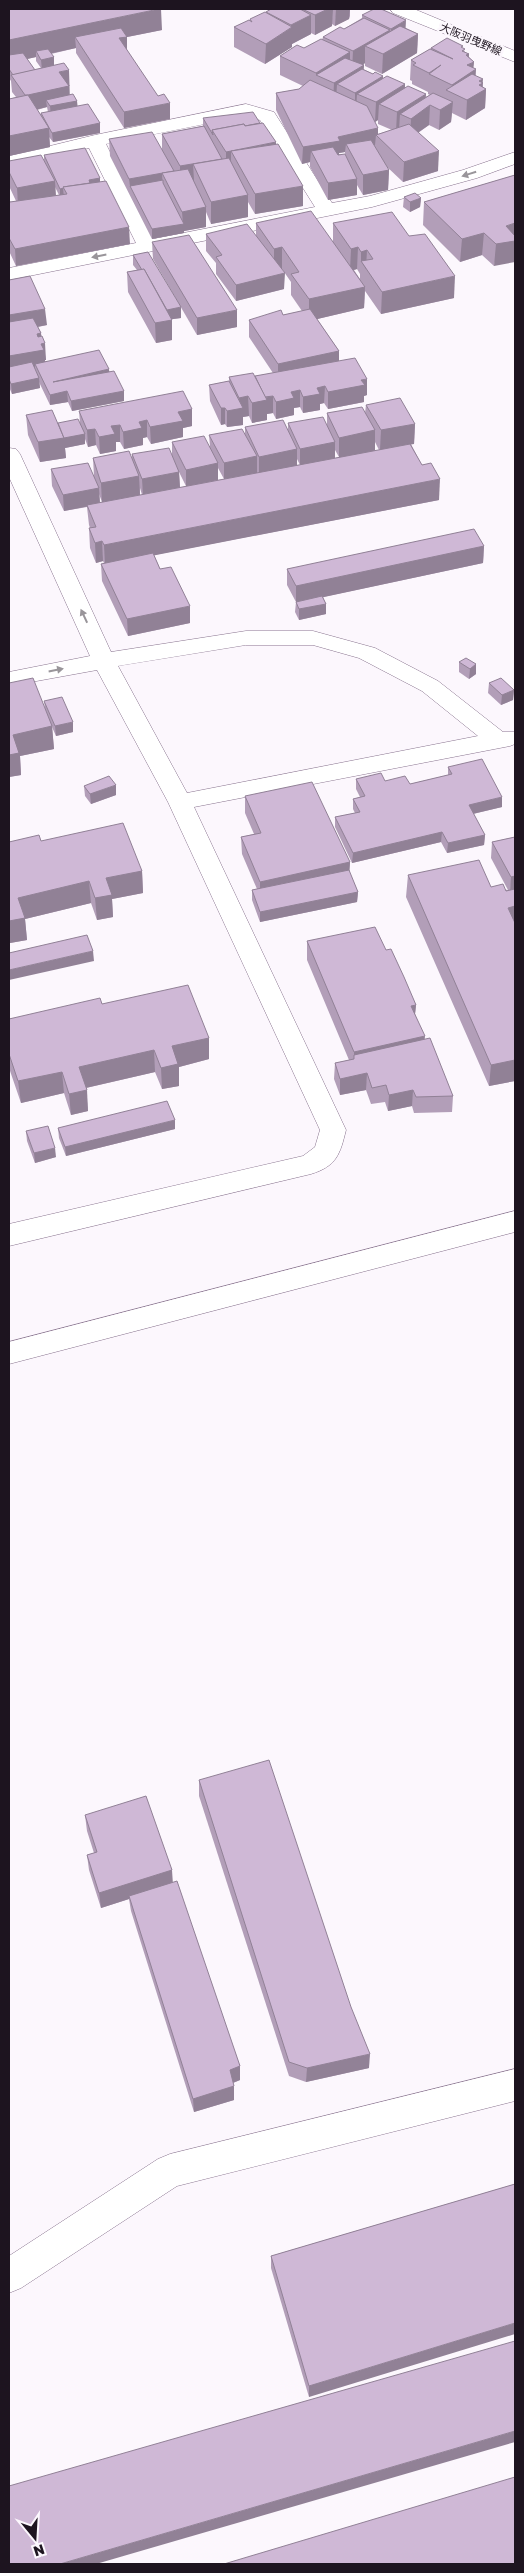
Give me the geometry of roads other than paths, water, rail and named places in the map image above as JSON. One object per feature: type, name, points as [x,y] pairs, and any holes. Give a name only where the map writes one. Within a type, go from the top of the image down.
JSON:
[{"type":"street","name":"大阪羽曳野線","points":[[400,9],[515,57]]},
{"type":"street","points":[[9,162],[95,141],[246,110],[267,116],[326,210]]},
{"type":"street","points":[[95,141],[146,246]]},
{"type":"street","points":[[9,274],[372,201],[470,174],[515,158]]},
{"type":"street","points":[[9,454],[104,661],[180,802],[333,1130],[327,1153],[311,1164],[9,1235]]},
{"type":"street","points":[[9,679],[104,661],[246,638],[313,638],[367,653],[430,686],[507,738]]},
{"type":"street","points":[[180,802],[507,738]]},
{"type":"street","points":[[9,1353],[515,1221]]},
{"type":"street","points":[[9,2276],[170,2171],[515,2085]]}]
